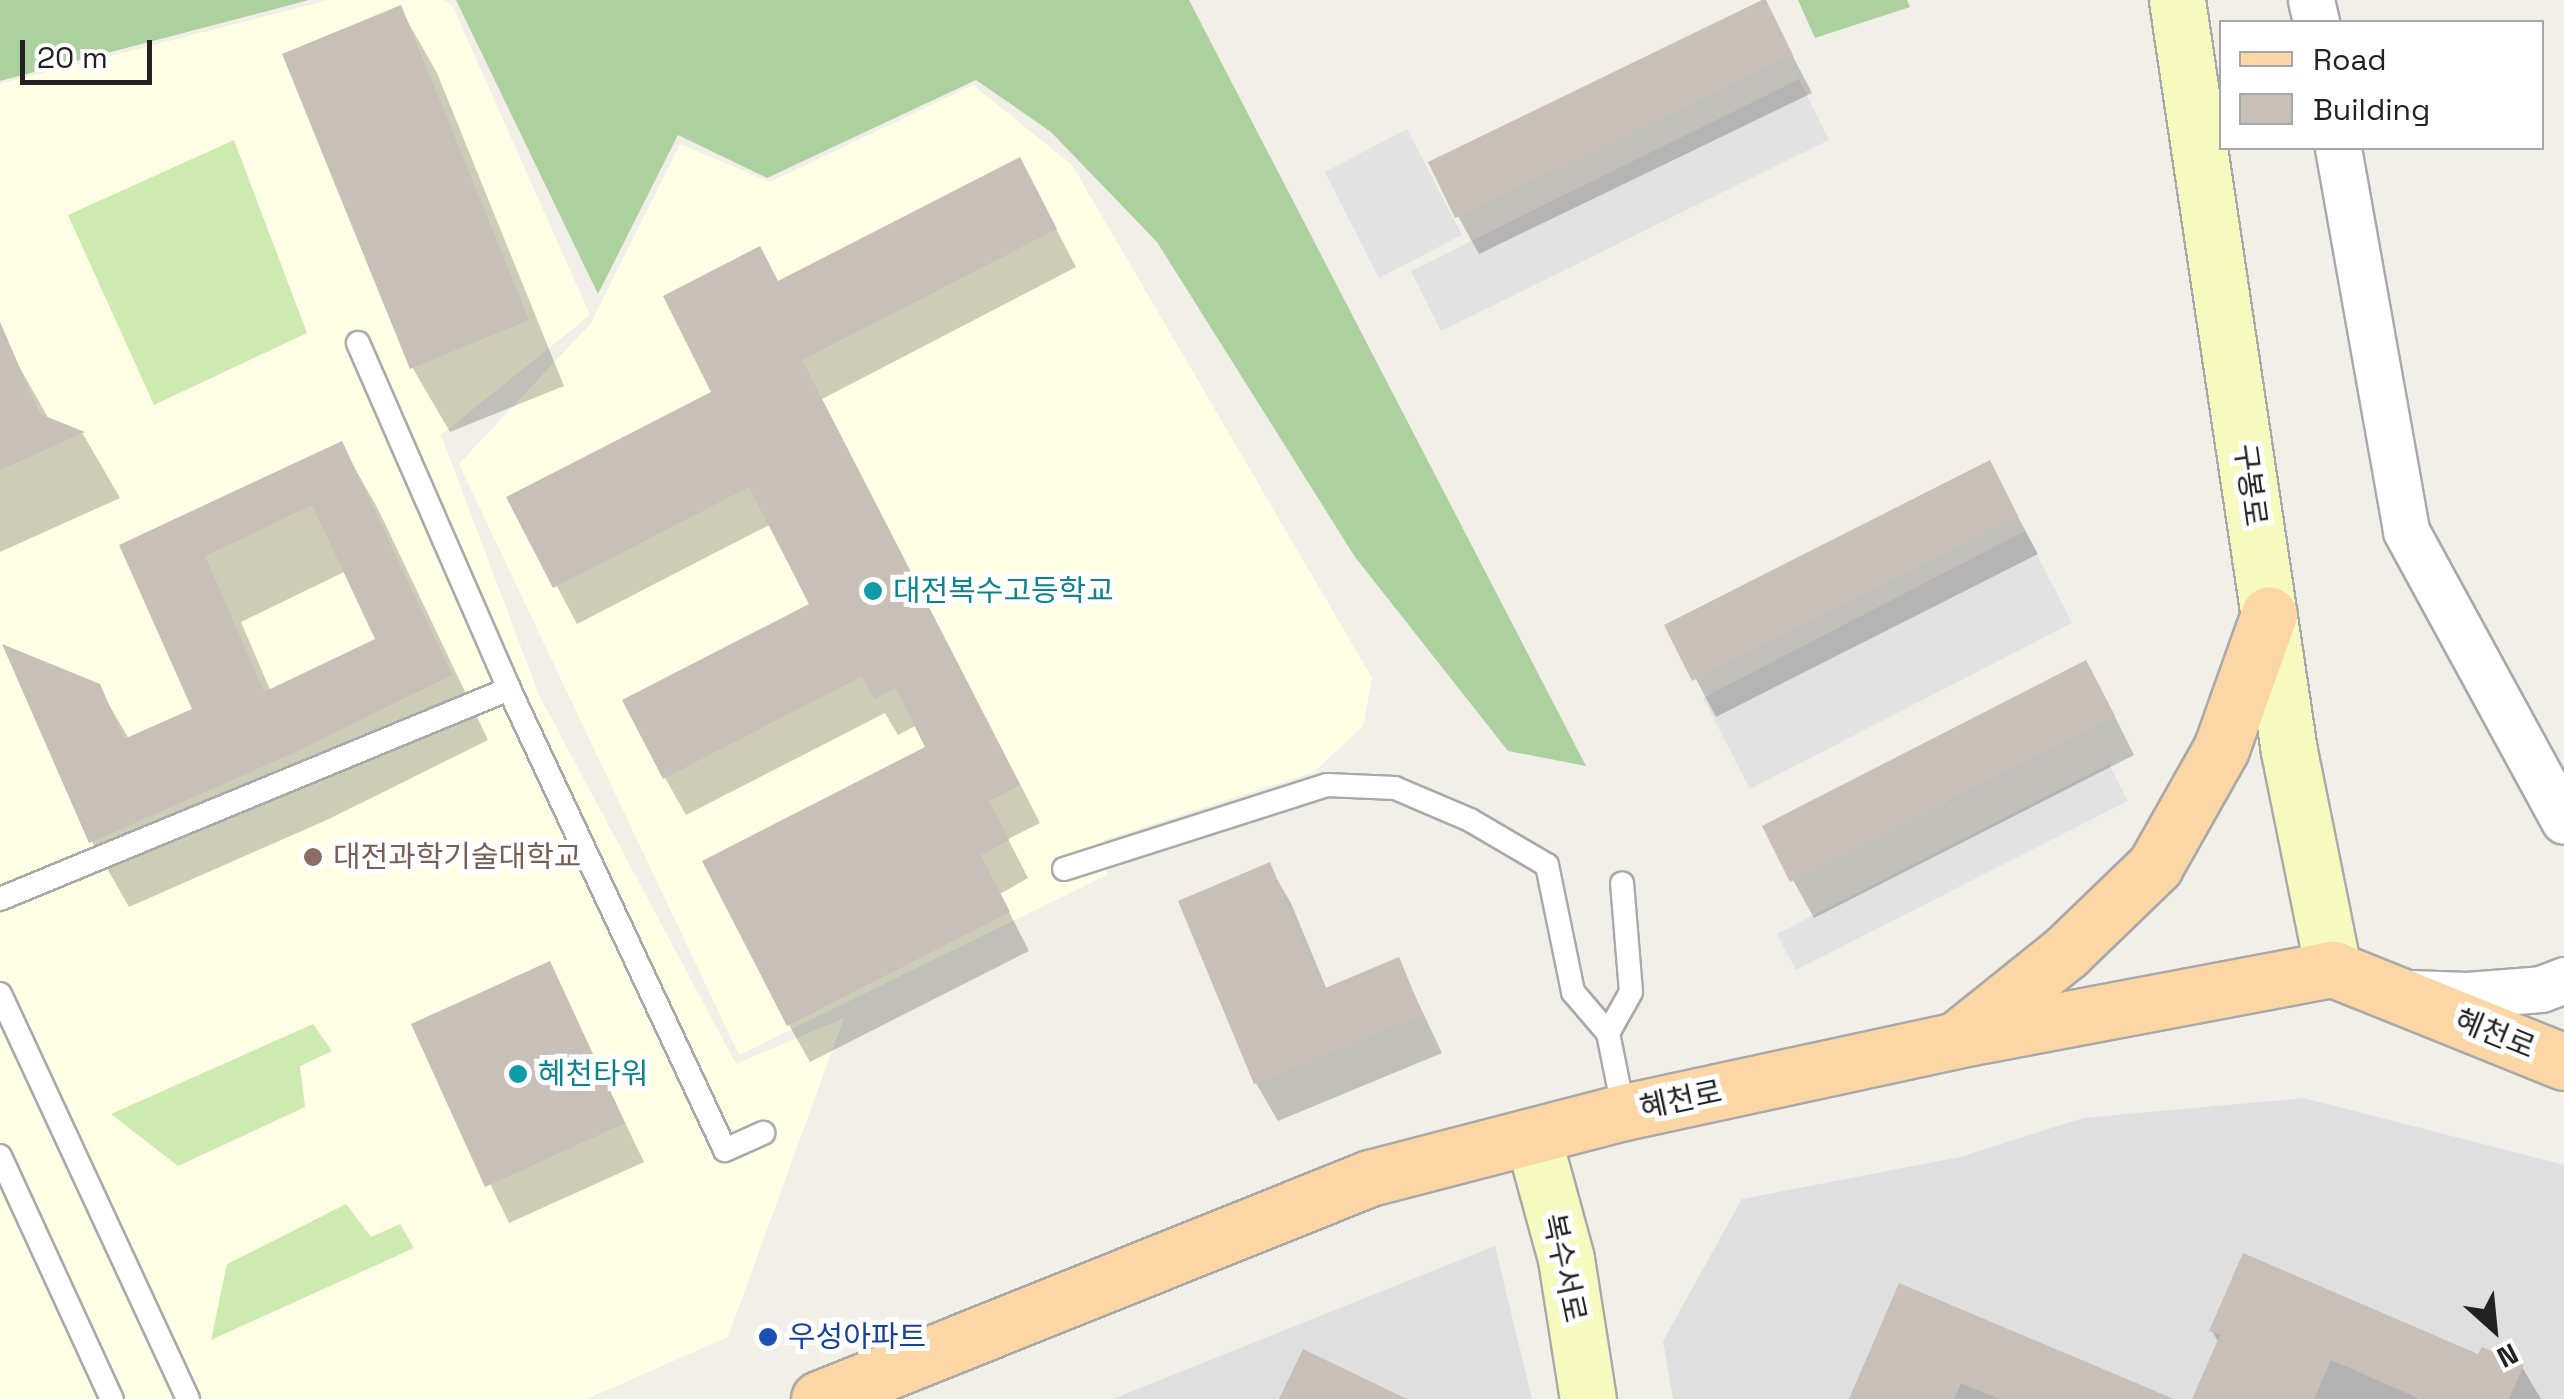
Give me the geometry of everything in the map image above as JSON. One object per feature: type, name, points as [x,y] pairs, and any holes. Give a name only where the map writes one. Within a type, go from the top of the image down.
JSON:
[{"type":"main road","points":[[1956,1040],[2066,952],[2155,866],[2221,749],[2269,614]]},
{"type":"main road","name":"혜천로","points":[[818,1399],[1370,1178],[1624,1112],[1956,1040],[2333,969],[2564,1062]]},
{"type":"street","name":"구봉로","points":[[2177,0],[2289,750],[2333,969]]},
{"type":"street","points":[[2338,150],[2381,368],[2406,531],[2564,821]]},
{"type":"street","points":[[2393,992],[2467,995],[2541,989],[2564,980]]},
{"type":"street","name":"복수서로","points":[[1533,1138],[1566,1259],[1588,1399]]},
{"type":"lane","points":[[358,343],[510,689],[725,1150],[763,1133]]},
{"type":"lane","points":[[0,899],[510,689]]},
{"type":"lane","points":[[1064,868],[1327,785],[1394,788],[1470,820],[1547,865],[1573,992],[1608,1033],[1624,1112]]},
{"type":"lane","points":[[1608,1033],[1631,992],[1622,883]]},
{"type":"lane","points":[[0,994],[188,1399]]},
{"type":"lane","points":[[0,1156],[112,1399]]},
{"type":"shaded area","name":"대전과학기술대학교","points":[[329,0],[444,0],[452,5],[590,315],[441,435],[539,695],[736,1064],[844,1018],[728,1337],[587,1399],[0,1399],[0,84]]},
{"type":"shaded area","points":[[1799,79],[1829,140],[1441,331],[1411,271]]},
{"type":"shaded area","points":[[973,85],[1072,165],[1372,678],[1363,726],[1314,772],[1104,840],[1107,875],[739,1055],[459,464],[591,323],[680,144],[770,182]]},
{"type":"shaded area","points":[[1407,129],[1462,235],[1379,278],[1325,172]]},
{"type":"shaded area","points":[[2025,531],[2072,623],[1750,789],[1703,698]]},
{"type":"shaded area","points":[[2109,764],[2128,801],[1796,970],[1777,934]]},
{"type":"shaded area","points":[[2304,1098],[2564,1165],[2564,1399],[1673,1399],[1663,1341],[1742,1199],[1960,1157],[2083,1118]]},
{"type":"shaded area","points":[[1495,1246],[1532,1399],[1113,1399]]},
{"type":"green space","points":[[0,0],[309,0],[0,81]]},
{"type":"green space","points":[[456,0],[1189,0],[1586,766],[1508,751],[1355,557],[1157,242],[1051,132],[976,80],[767,178],[678,135],[598,294]]},
{"type":"green space","points":[[1798,0],[1907,0],[1910,7],[1815,38]]},
{"type":"green space","points":[[234,140],[307,333],[154,405],[68,215]]},
{"type":"green space","points":[[313,1024],[332,1051],[300,1066],[305,1107],[178,1166],[111,1114]]},
{"type":"green space","points":[[346,1204],[371,1237],[400,1224],[414,1248],[211,1340],[227,1264]]},
{"type":"building","points":[[1766,0],[1793,55],[1455,218],[1428,162]]},
{"type":"building","points":[[401,5],[529,320],[410,369],[282,54]]},
{"type":"building","name":"대전복수고등학교","points":[[1020,157],[1057,229],[802,360],[1020,785],[989,801],[1009,840],[981,855],[1010,912],[787,1026],[702,861],[925,747],[896,688],[874,699],[862,676],[663,779],[622,700],[809,604],[749,487],[553,588],[506,497],[711,392],[663,296],[760,246],[778,281]]},
{"type":"building","points":[[0,322],[40,414],[85,432],[0,470]]},
{"type":"building","points":[[342,441],[452,675],[291,754],[89,843],[2,644],[100,684],[124,739],[192,709],[119,545]],"holes":[[[312,505],[375,639],[264,692],[205,556]]]},
{"type":"building","points":[[1990,460],[2018,516],[1692,681],[1664,625]]},
{"type":"building","points":[[2086,660],[2115,716],[1790,882],[1762,826]]},
{"type":"building","points":[[1270,862],[1323,989],[1399,957],[1423,1015],[1254,1084],[1178,901]]},
{"type":"building","name":"혜천타워","points":[[550,961],[625,1123],[485,1187],[411,1024]]},
{"type":"building","points":[[2243,1253],[2478,1354],[2482,1347],[2524,1365],[2509,1399],[2420,1399],[2331,1360],[2314,1399],[2192,1399],[2220,1335],[2209,1331]]},
{"type":"building","points":[[1899,1283],[2174,1399],[1999,1399],[1961,1383],[1954,1399],[1849,1399]]},
{"type":"building","points":[[1303,1349],[1407,1399],[1279,1399]]},
{"type":"place","name":"대전복수고등학교","points":[[873,591]]},
{"type":"place","name":"대전과학기술대학교","points":[[313,857]]},
{"type":"place","name":"혜천타워","points":[[518,1074]]},
{"type":"place","name":"우성아파트","points":[[768,1337]]}]
